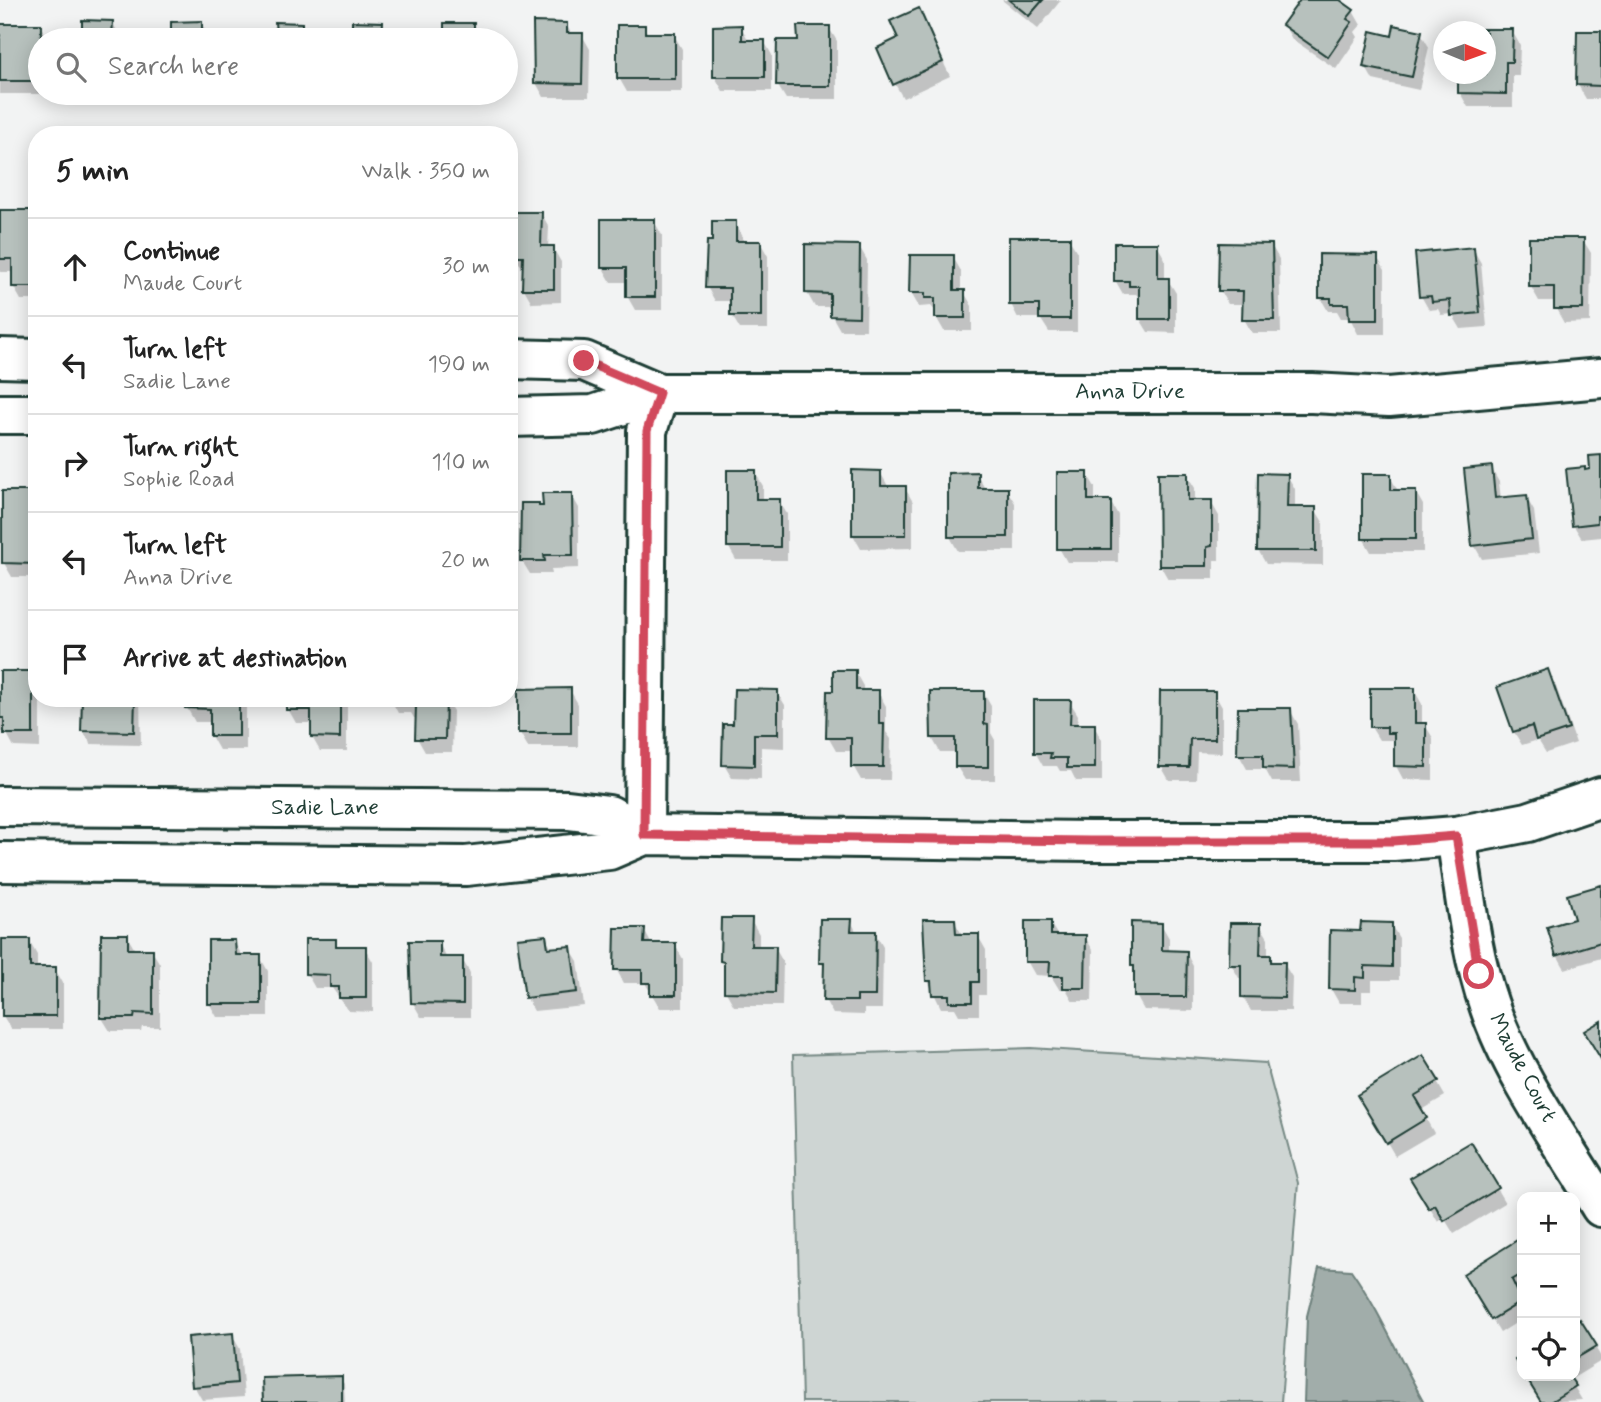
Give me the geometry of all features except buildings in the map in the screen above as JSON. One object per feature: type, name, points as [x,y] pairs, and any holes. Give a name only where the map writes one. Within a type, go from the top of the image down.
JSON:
[{"type":"street","points":[[0,358],[28,359]]},
{"type":"street","name":"Anna Drive","points":[[518,359],[584,361],[659,393]]},
{"type":"street","name":"Anna Drive","points":[[518,417],[593,415],[659,393],[1286,393],[1390,397],[1601,378]]},
{"type":"street","points":[[644,835],[647,431],[659,393]]},
{"type":"street","points":[[0,414],[28,414]]},
{"type":"street","name":"Sadie Lane","points":[[0,862],[466,866],[608,850],[644,835],[1090,841],[1393,841],[1456,836],[1528,822],[1601,797]]},
{"type":"street","name":"Sadie Lane","points":[[0,806],[568,810],[609,815],[644,835]]},
{"type":"street","name":"Maude Court","points":[[1456,836],[1472,938],[1490,1007],[1520,1071],[1601,1207]]},
{"type":"shaded area","points":[[1031,1048],[1266,1063],[1298,1183],[1281,1402],[802,1402],[793,1055]]},
{"type":"shaded area","points":[[1319,1268],[1351,1270],[1380,1318],[1424,1402],[1304,1402],[1307,1316]]},
{"type":"route","points":[[584,361],[659,393],[647,431],[644,835],[1090,841],[1393,841],[1456,836],[1479,974]]}]
